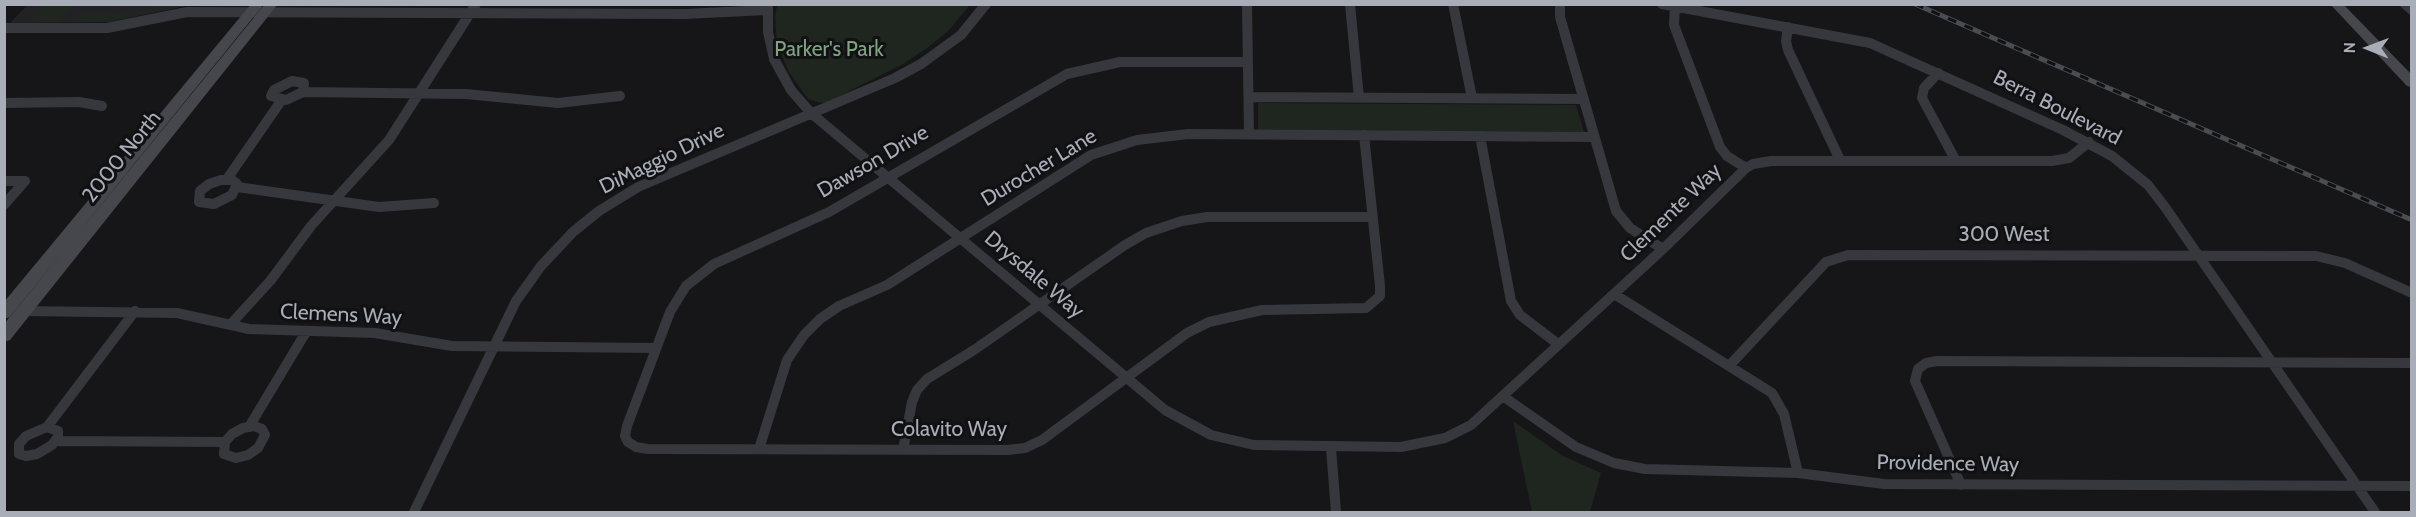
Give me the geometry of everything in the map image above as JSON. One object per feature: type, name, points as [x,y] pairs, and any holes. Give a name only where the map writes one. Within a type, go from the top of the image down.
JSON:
[{"type":"street","name":"DiMaggio Drive","points":[[414,513],[516,302],[536,272],[561,243],[599,211],[652,181],[894,78],[933,57],[961,35],[987,4]]},
{"type":"street","points":[[1247,4],[1249,134]]},
{"type":"street","points":[[1350,4],[1359,98]]},
{"type":"street","points":[[1453,4],[1472,98]]},
{"type":"street","points":[[1560,4],[1560,17],[1613,204],[1619,217],[1636,233],[1663,249]]},
{"type":"street","name":"Berra Boulevard","points":[[1662,4],[1870,43],[2090,142],[2112,156],[2148,185],[2375,513]]},
{"type":"street","points":[[2336,4],[2412,83]]},
{"type":"street","points":[[2405,4],[2412,10]]},
{"type":"street","points":[[1675,6],[1674,25],[1718,142],[1727,156],[1746,168]]},
{"type":"street","name":"Drysdale Way","points":[[767,7],[769,41],[774,59],[791,90],[811,113],[1176,417],[1218,437],[1261,446],[1331,448]]},
{"type":"street","points":[[4,28],[94,28],[175,13],[261,9],[474,9],[685,14],[767,7]]},
{"type":"street","name":"2000 North","points":[[4,336],[261,9]]},
{"type":"street","name":"2000 North","points":[[5,312],[261,9]]},
{"type":"street","points":[[230,325],[271,280],[311,226],[389,140],[474,9]]},
{"type":"street","points":[[1788,27],[1788,50],[1840,160]]},
{"type":"street","name":"Dawson Drive","points":[[628,442],[625,436],[627,426],[674,303],[686,286],[703,271],[725,257],[829,212],[1048,83],[1077,71],[1109,63],[1131,61],[1248,62]]},
{"type":"street","points":[[1938,73],[1923,88],[1922,98],[1956,161]]},
{"type":"street","points":[[303,92],[306,86],[302,81],[287,82],[277,87],[272,93],[273,98],[281,101],[291,99],[303,92],[480,95],[558,103],[620,96]]},
{"type":"street","points":[[1249,97],[1584,99]]},
{"type":"street","points":[[227,179],[281,101]]},
{"type":"street","points":[[4,103],[79,102],[102,106]]},
{"type":"street","name":"Durocher Lane","points":[[759,449],[787,360],[804,334],[820,319],[839,306],[887,285],[1091,155],[1137,140],[1175,134],[1594,137]]},
{"type":"street","points":[[903,450],[912,402],[917,390],[927,379],[974,350],[1135,239],[1170,224],[1220,216],[1372,217],[1364,135]]},
{"type":"street","points":[[1480,136],[1511,301],[1520,315],[1558,344]]},
{"type":"street","name":"Clemente Way","points":[[1331,448],[1394,448],[1430,442],[1471,425],[1663,249],[1746,168],[1771,160],[2058,161],[2069,158],[2090,142]]},
{"type":"street","points":[[227,179],[235,182],[237,187],[232,195],[221,202],[208,204],[199,202],[198,195],[204,187],[215,181],[227,179]]},
{"type":"street","points":[[4,181],[25,181],[4,204]]},
{"type":"street","points":[[237,187],[391,207],[434,203]]},
{"type":"street","name":"Colavito Way","points":[[628,442],[636,447],[648,449],[1025,448],[1042,440],[1187,333],[1221,318],[1262,310],[1355,309],[1365,308],[1374,303],[1380,296],[1380,286],[1372,217]]},
{"type":"street","name":"300 West","points":[[1729,366],[1822,266],[1842,255],[2325,258],[2345,263],[2412,293]]},
{"type":"street","points":[[1614,294],[1767,389],[1780,403],[1798,473]]},
{"type":"street","points":[[135,311],[47,427],[26,436],[19,444],[17,451],[22,456],[37,454],[56,441],[225,442]]},
{"type":"street","name":"Clemens Way","points":[[5,312],[177,313],[249,329],[375,333],[452,346],[656,348]]},
{"type":"street","points":[[249,427],[306,332]]},
{"type":"street","points":[[1961,485],[1917,386],[1915,376],[1918,369],[1926,363],[1937,361],[2412,363]]},
{"type":"street","name":"Providence Way","points":[[1504,397],[1576,447],[1614,463],[1656,470],[1798,473],[1884,484],[2412,486]]},
{"type":"street","points":[[47,427],[57,431],[56,441]]},
{"type":"street","points":[[249,427],[259,427],[265,435],[262,444],[253,452],[236,458],[227,456],[223,450],[225,442],[237,430],[249,427]]},
{"type":"street","points":[[1331,448],[1336,513]]},
{"type":"shaded area","points":[[28,5],[223,5],[186,6],[110,22],[10,23]]},
{"type":"green space","points":[[46,4],[75,5],[58,20],[31,21]]},
{"type":"green space","points":[[155,5],[162,5],[156,10],[111,21],[75,21],[83,13],[134,14]]},
{"type":"green space","name":"Parker's Park","points":[[777,5],[970,5],[948,31],[903,64],[828,102],[821,103],[808,99],[789,72],[777,44],[775,18]]},
{"type":"green space","points":[[1258,103],[1576,105],[1584,132],[1258,130]]},
{"type":"green space","points":[[1513,421],[1563,456],[1601,473],[1590,512],[1532,512]]},
{"type":"railway","points":[[1915,4],[2412,220]]}]
